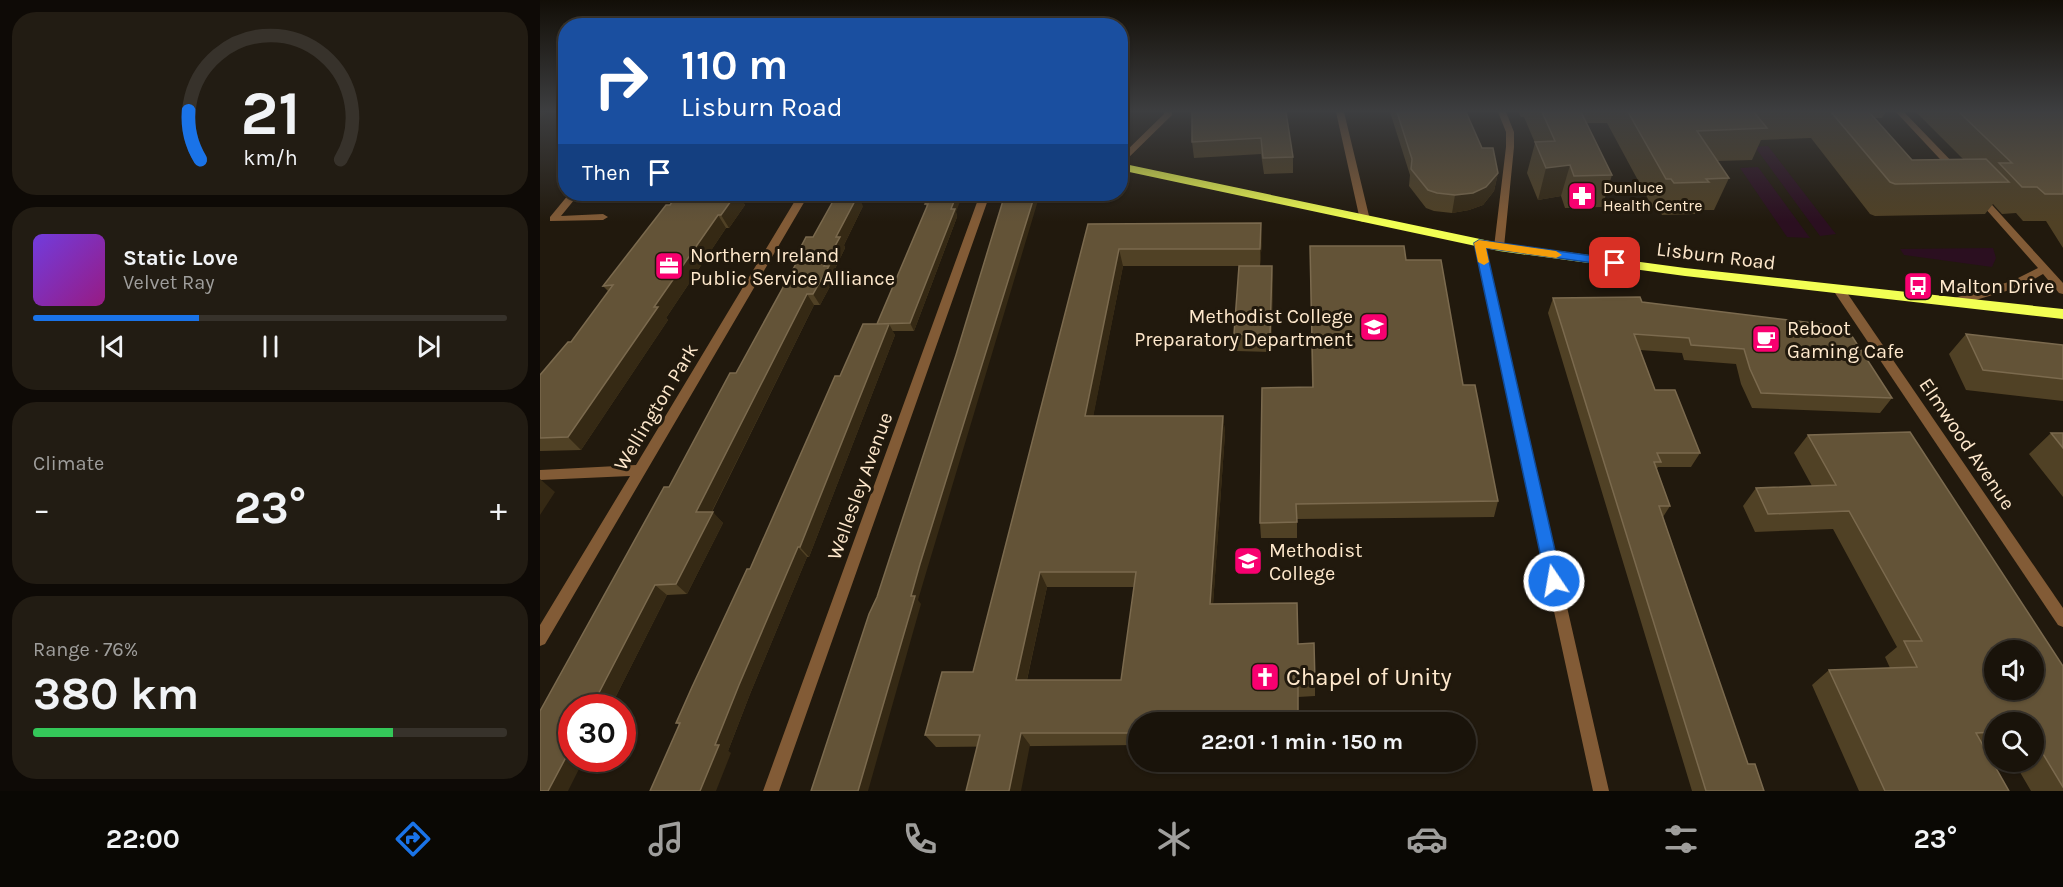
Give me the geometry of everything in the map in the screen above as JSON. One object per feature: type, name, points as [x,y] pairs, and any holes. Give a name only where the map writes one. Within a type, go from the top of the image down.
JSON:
[{"type":"main road","name":"Lisburn Road","points":[[1128,166],[1365,220],[1499,247],[1685,272],[2063,314]]},
{"type":"street","points":[[1349,149],[1365,220]]},
{"type":"street","points":[[1499,247],[1510,149]]},
{"type":"street","points":[[1935,149],[2063,290]]},
{"type":"street","points":[[568,201],[553,219],[603,217]]},
{"type":"street","name":"Wellington Park","points":[[540,639],[800,201]]},
{"type":"street","name":"Wellesley Avenue","points":[[771,791],[982,201]]},
{"type":"street","points":[[1479,243],[1601,791]]},
{"type":"street","points":[[1955,302],[2016,284],[2044,269]]},
{"type":"street","name":"Elmwood Avenue","points":[[1839,290],[2063,620]]},
{"type":"street","points":[[540,475],[641,470]]},
{"type":"shaded area","points":[[1756,149],[1770,149],[1836,234],[1820,236]]},
{"type":"shaded area","points":[[1758,167],[1810,238],[1787,237],[1740,168]]},
{"type":"shaded area","points":[[1993,248],[1996,258],[1992,267],[1904,255],[1900,249]]},
{"type":"building","points":[[1262,149],[1292,149],[1293,157],[1263,158]]},
{"type":"building","points":[[1409,149],[1493,149],[1498,173],[1486,187],[1473,193],[1455,195],[1437,193],[1428,190],[1411,169],[1412,159]]},
{"type":"building","points":[[1538,149],[1599,149],[1612,175],[1574,176],[1570,165],[1546,168]]},
{"type":"building","points":[[1649,149],[1709,149],[1729,178],[1706,179],[1709,182],[1674,183],[1671,179],[1666,179]]},
{"type":"building","points":[[1862,149],[1902,149],[1912,160],[1986,159],[2009,182],[1895,184],[1890,182]]},
{"type":"building","points":[[1997,149],[2063,149],[2063,194],[2045,194],[2037,187],[2022,187],[1999,163],[2012,163]]},
{"type":"building","points":[[673,201],[731,201],[721,215],[718,215],[654,307],[658,307],[568,437],[540,438],[540,375],[568,342],[571,342],[613,285],[603,286],[666,205],[670,205]]},
{"type":"building","points":[[833,201],[855,201],[836,237],[840,237],[824,266],[829,266],[813,294],[807,294],[696,512],[713,512],[676,584],[655,585],[598,694],[558,694],[558,772],[548,791],[540,791],[540,711],[664,487],[669,487],[730,373],[736,373],[798,260],[794,260],[806,237],[813,237]]},
{"type":"building","points":[[926,201],[954,201],[951,209],[955,209],[910,323],[877,324],[928,204],[925,204]]},
{"type":"building","points":[[1003,201],[1033,201],[920,564],[911,596],[915,596],[858,791],[811,791],[869,614],[877,597],[956,355]]},
{"type":"building","points":[[1261,223],[1260,249],[1119,249],[1085,416],[1223,416],[1210,604],[1297,603],[1298,644],[1314,643],[1315,683],[1298,684],[1298,712],[1128,712],[1128,733],[1021,733],[1009,791],[966,791],[980,735],[925,735],[942,672],[973,672],[1088,224]],"holes":[[[1040,572],[1136,572],[1121,680],[1016,680]]]},
{"type":"building","points":[[1310,246],[1404,246],[1406,260],[1441,260],[1463,385],[1475,385],[1498,501],[1296,504],[1297,522],[1260,523],[1262,388],[1313,387]]},
{"type":"building","points":[[1239,266],[1272,266],[1270,336],[1234,334]]},
{"type":"building","points":[[1640,297],[1642,302],[1846,327],[1892,398],[1761,393],[1744,349],[1691,345],[1689,338],[1634,334],[1655,390],[1675,390],[1700,453],[1657,453],[1661,462],[1654,462],[1670,506],[1659,506],[1748,764],[1755,764],[1764,791],[1706,791],[1553,298]]},
{"type":"building","points":[[863,324],[889,324],[800,547],[798,547],[739,685],[715,745],[719,745],[700,791],[650,791],[680,723],[676,723],[692,687],[747,569],[750,569],[835,376],[840,376]]},
{"type":"building","points":[[1966,334],[2063,345],[2063,379],[1983,370]]},
{"type":"building","points":[[1910,432],[2063,666],[2063,787],[2044,756],[2044,712],[1984,712],[1984,733],[1976,733],[1984,747],[1984,772],[1998,772],[2009,791],[1885,791],[1829,670],[1917,667],[1904,641],[1922,641],[1849,511],[1768,514],[1756,488],[1836,485],[1808,435]]},
{"type":"building","points":[[2051,433],[2063,433],[2063,448]]},
{"type":"slow traffic","points":[[1484,262],[1479,243],[1556,255]]},
{"type":"place","name":"Dunluce Health Centre","points":[[1582,196]]},
{"type":"place","name":"Northern Ireland Public Service Alliance","points":[[669,266]]},
{"type":"place","name":"Malton Drive","points":[[1918,286]]},
{"type":"place","name":"Methodist College Preparatory Department","points":[[1374,327]]},
{"type":"place","name":"Reboot Gaming Cafe","points":[[1766,339]]},
{"type":"place","name":"Methodist College","points":[[1248,561]]},
{"type":"place","name":"Chapel of Unity","points":[[1265,677]]},
{"type":"route","points":[[1554,581],[1479,243],[1615,263]]}]
